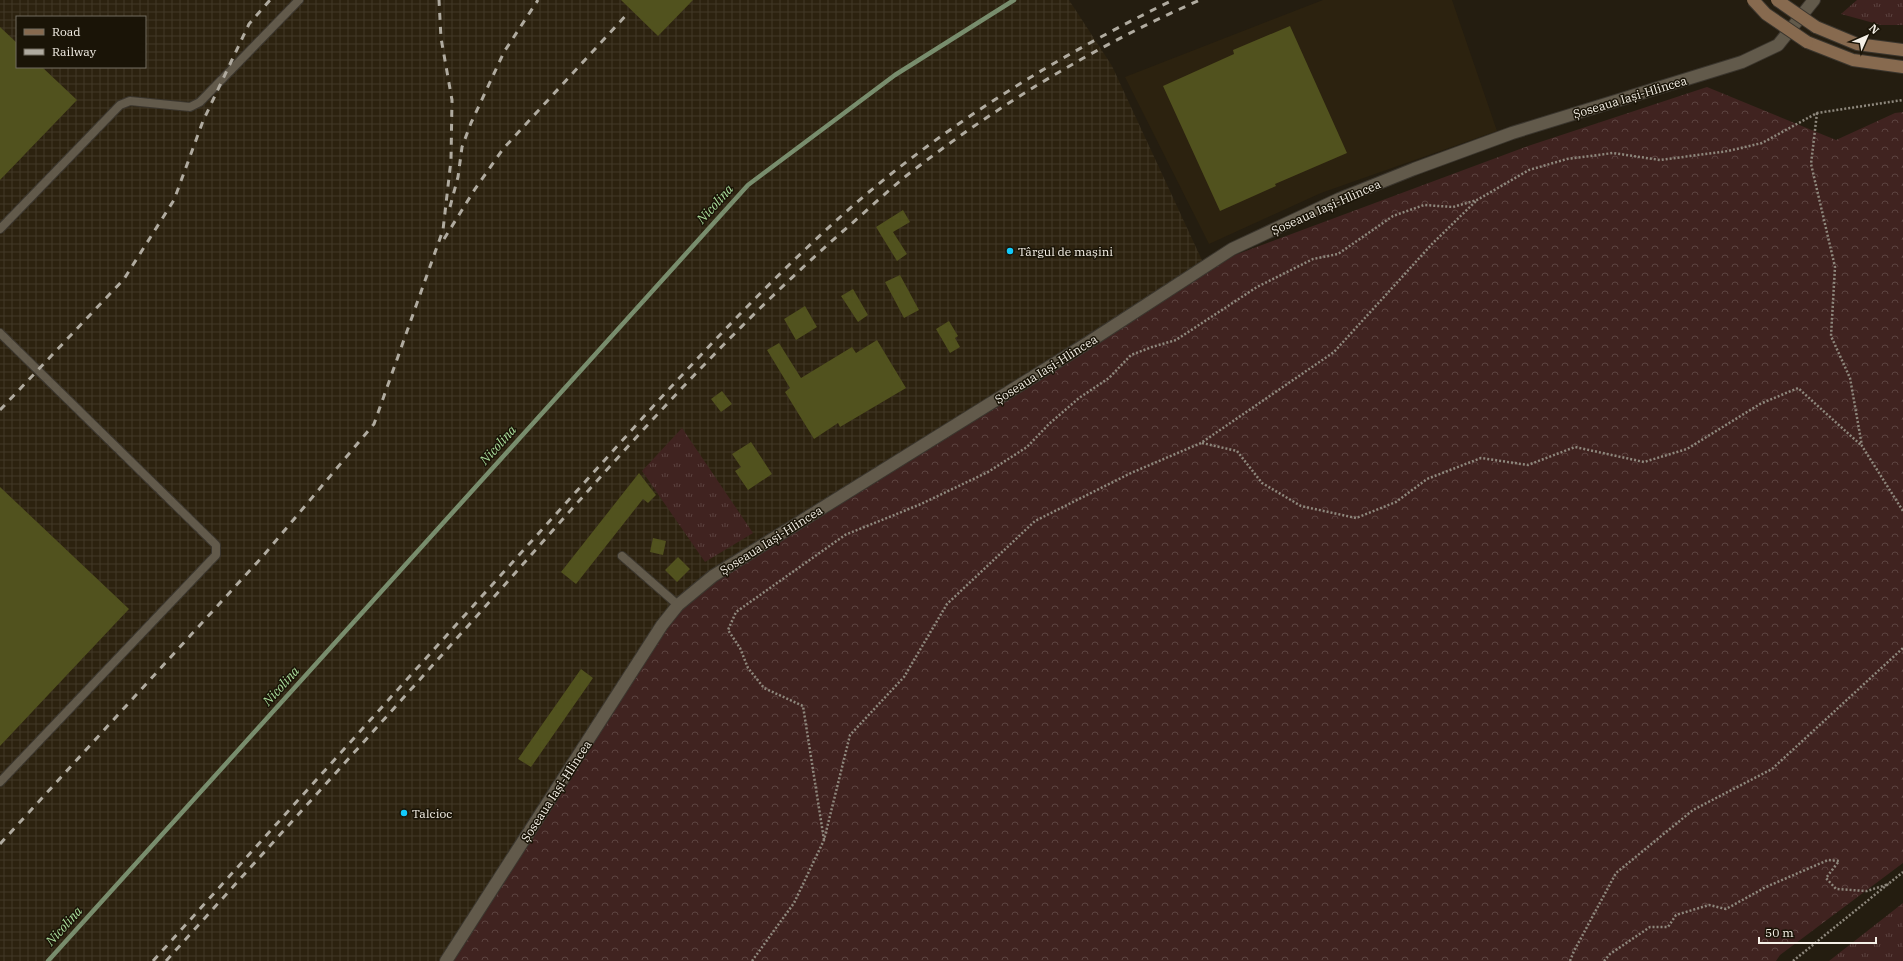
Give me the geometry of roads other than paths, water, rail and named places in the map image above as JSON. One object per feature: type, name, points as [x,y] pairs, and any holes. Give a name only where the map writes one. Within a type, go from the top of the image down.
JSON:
[{"type":"main road","points":[[1753,0],[1766,14],[1807,42],[1853,60],[1903,67]]},
{"type":"main road","points":[[1777,0],[1816,27],[1857,44],[1903,50]]},
{"type":"street","name":"Șoseaua Iași-Hlincea","points":[[446,961],[662,626],[678,605],[713,576],[1090,342],[1232,249],[1339,199],[1422,166],[1512,133],[1742,62],[1778,45],[1814,0]]},
{"type":"lane","points":[[0,228],[120,104],[130,101],[190,107],[200,102],[299,0]]},
{"type":"lane","points":[[0,333],[216,545],[216,555],[0,782]]},
{"type":"lane","points":[[622,556],[678,605]]},
{"type":"waterway","name":"Nicolina","points":[[48,961],[748,185],[895,75],[1014,0]]},
{"type":"railway","points":[[0,410],[124,279],[174,200],[203,121],[249,24],[270,0]]},
{"type":"railway","points":[[0,844],[263,556],[374,424],[443,230],[451,160],[452,100],[441,38],[439,0]]},
{"type":"railway","points":[[450,207],[458,177],[462,147],[471,123],[504,52],[538,0]]},
{"type":"railway","points":[[153,961],[657,402],[729,325],[804,251],[856,203],[892,173],[968,117],[1008,91],[1089,43],[1173,0]]},
{"type":"railway","points":[[166,961],[666,405],[708,360],[796,274],[906,176],[975,125],[1047,79],[1085,57],[1122,37],[1200,0]]},
{"type":"railway","points":[[444,239],[475,189],[503,149],[629,12]]},
{"type":"place","name":"Târgul de mașini","points":[[1010,251]]},
{"type":"place","name":"Talcioc","points":[[404,813]]}]
